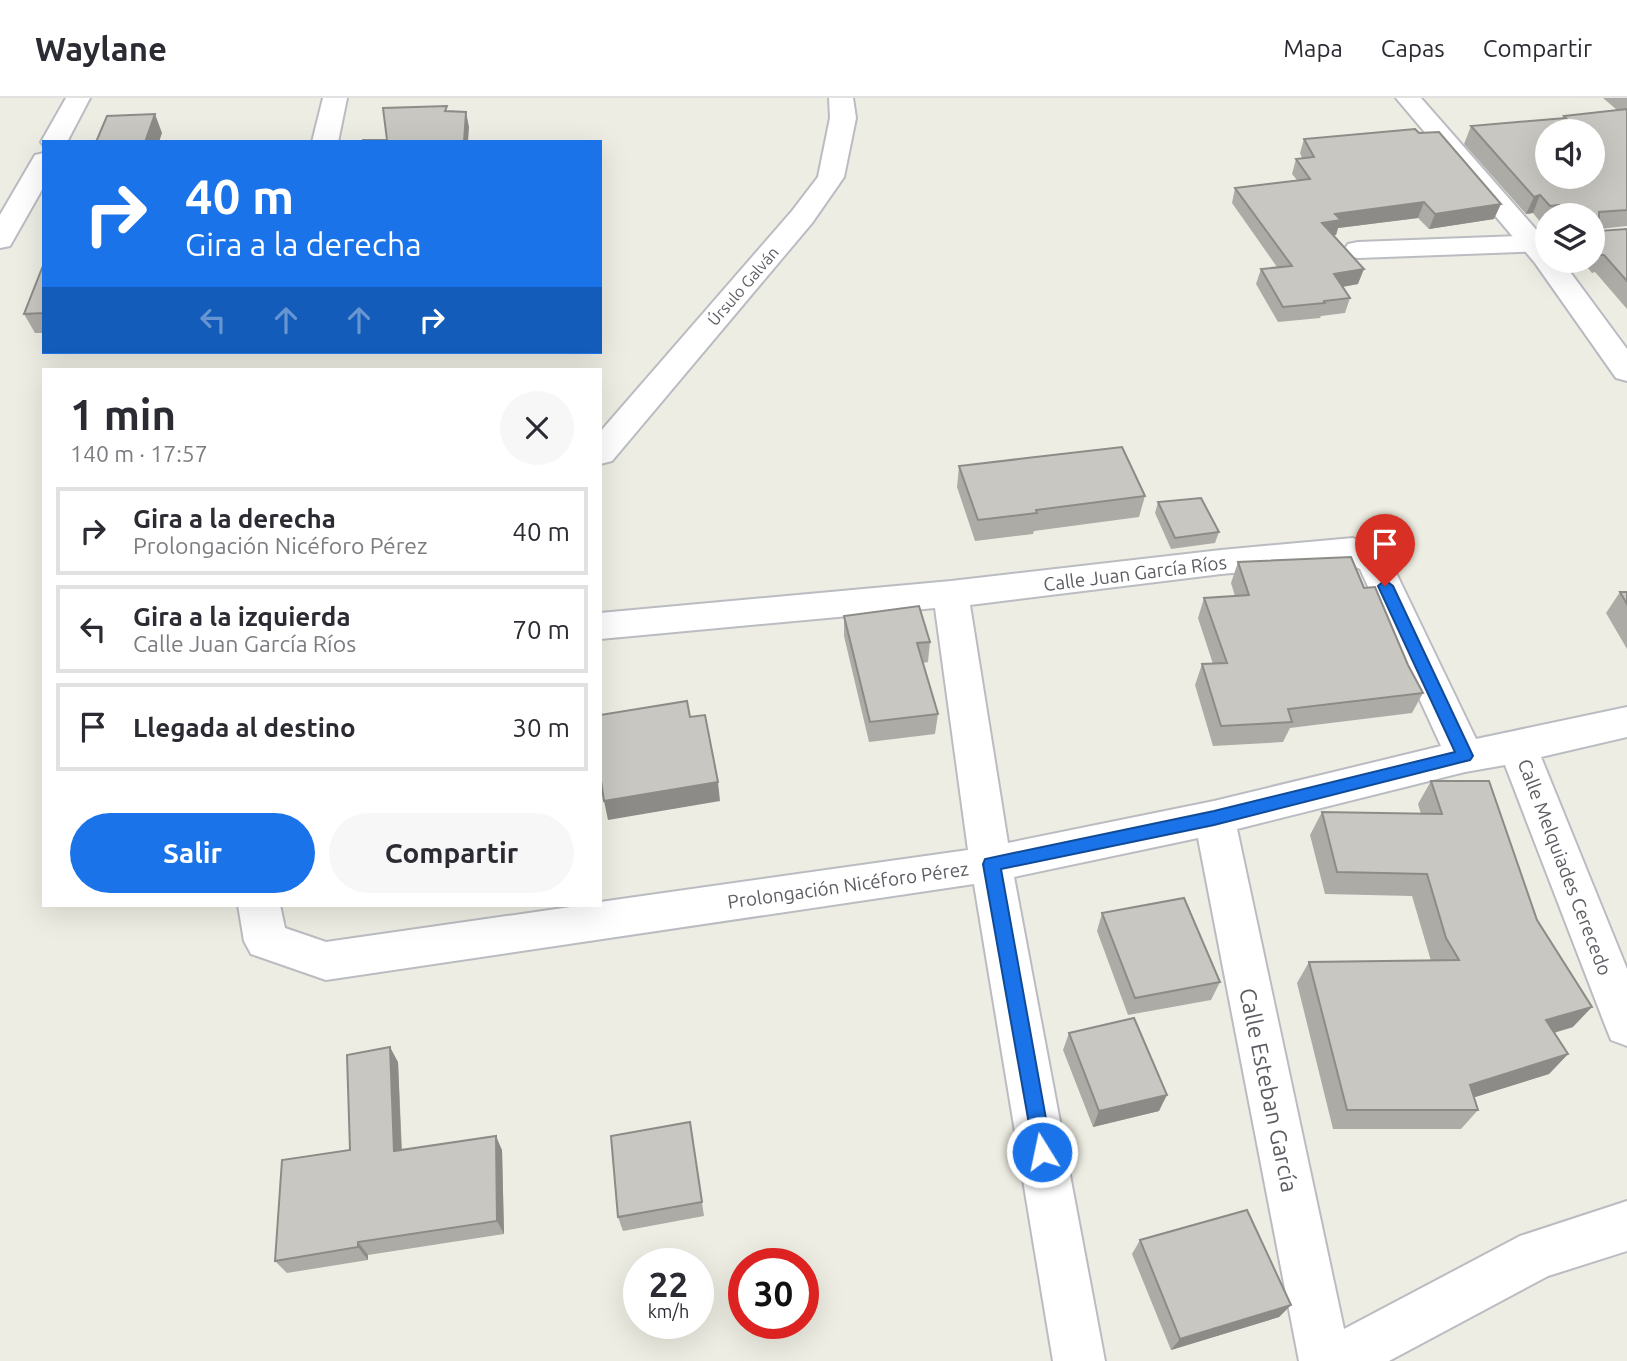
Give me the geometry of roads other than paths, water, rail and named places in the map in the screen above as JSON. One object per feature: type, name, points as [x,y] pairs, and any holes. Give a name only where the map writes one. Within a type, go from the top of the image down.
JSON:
[{"type":"street","points":[[55,140],[78,98]]},
{"type":"street","points":[[325,140],[335,98]]},
{"type":"street","name":"Úrsulo Galván","points":[[602,451],[802,217],[831,177],[843,118],[841,98]]},
{"type":"street","points":[[1408,98],[1535,241]]},
{"type":"street","points":[[0,240],[42,165]]},
{"type":"street","points":[[1358,250],[1535,252]]},
{"type":"street","points":[[1559,273],[1627,371]]},
{"type":"street","name":"Calle Juan García Ríos","points":[[602,626],[951,594],[1353,550],[1374,561],[1465,756]]},
{"type":"street","points":[[951,594],[991,864],[1079,1361]]},
{"type":"street","name":"Prolongación Nicéforo Pérez","points":[[259,907],[266,941],[326,961],[991,864],[1214,818],[1465,756],[1627,722]]},
{"type":"street","name":"Calle Melquiades Cerecedo","points":[[1518,747],[1627,1025]]},
{"type":"street","name":"Calle Esteban García","points":[[1214,818],[1325,1361]]},
{"type":"street","points":[[1336,1361],[1538,1254],[1627,1226]]}]
